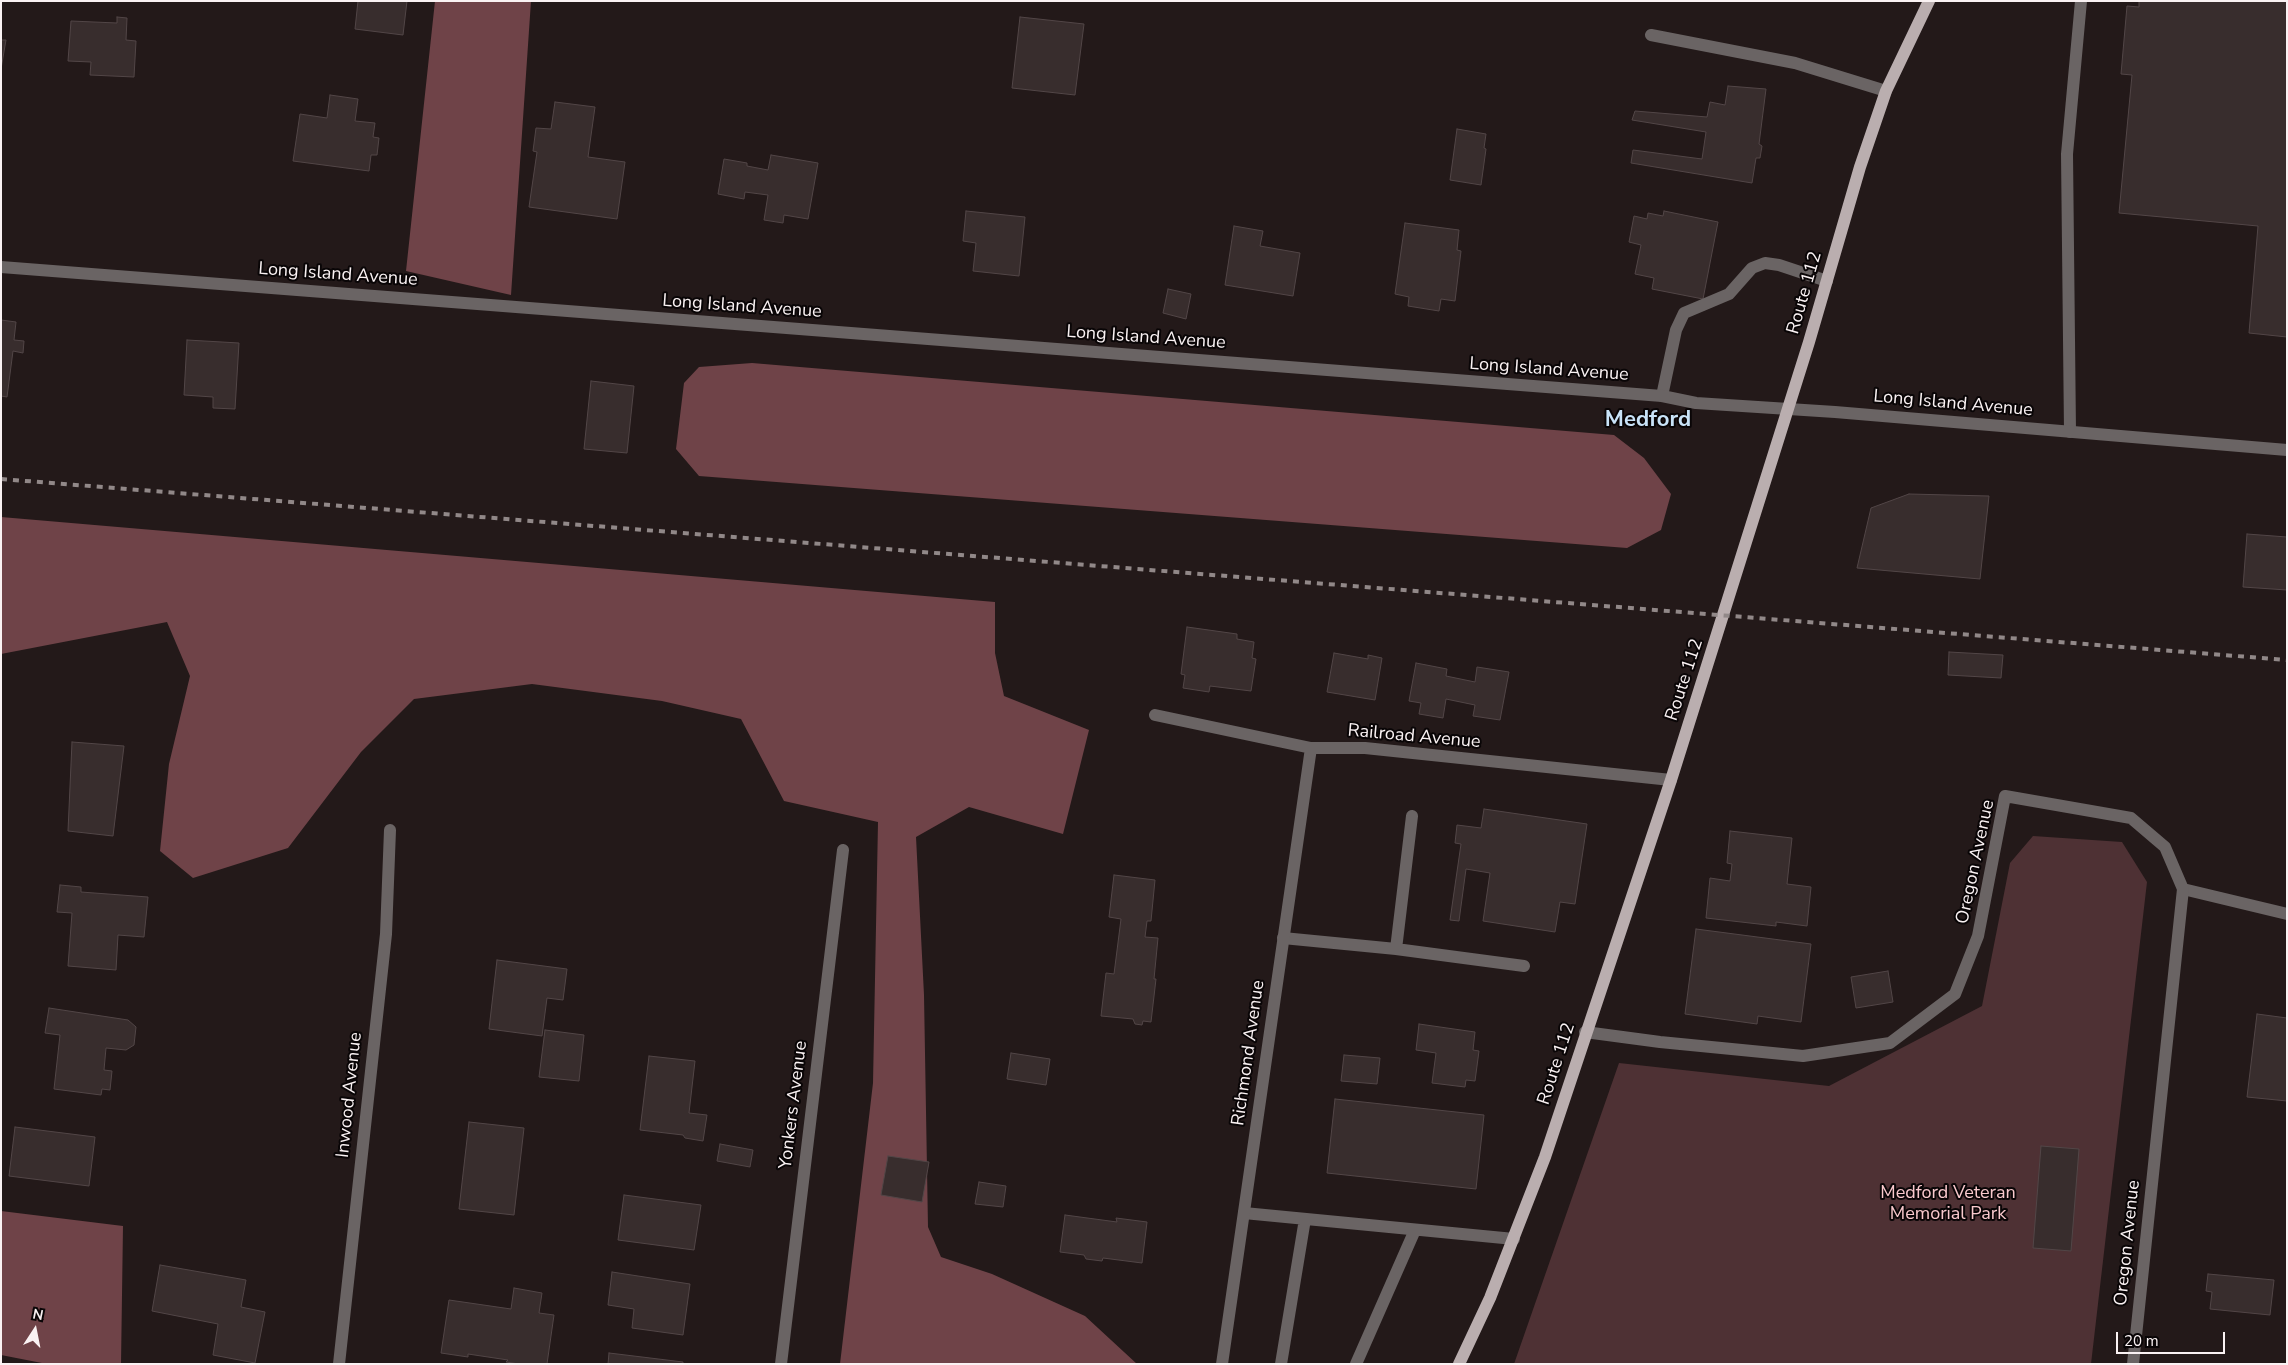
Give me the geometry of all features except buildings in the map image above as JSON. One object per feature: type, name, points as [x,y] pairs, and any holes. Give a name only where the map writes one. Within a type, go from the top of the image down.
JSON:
[{"type":"main road","name":"Route 112","points":[[1459,1364],[1514,1239],[1545,1157],[1585,1032],[1671,780],[1827,281],[1860,167],[1886,91],[1929,1]]},
{"type":"street","points":[[2070,432],[2067,154],[2082,1]]},
{"type":"street","points":[[1651,35],[1795,63],[1886,91]]},
{"type":"street","points":[[1662,396],[1676,330],[1684,313],[1729,294],[1752,268],[1765,263],[1779,265],[1827,281]]},
{"type":"street","name":"Long Island Avenue","points":[[1,266],[1662,396],[1696,403],[2287,450]]},
{"type":"street","name":"Railroad Avenue","points":[[1155,716],[1311,748],[1365,748],[1671,780]]},
{"type":"street","name":"Richmond Avenue","points":[[1222,1364],[1311,748]]},
{"type":"street","name":"Oregon Avenue","points":[[1585,1032],[1660,1042],[1803,1056],[1890,1043],[1955,994],[1978,936],[2005,796],[2131,818],[2165,846],[2183,889],[2133,1364]]},
{"type":"street","points":[[1396,949],[1412,816]]},
{"type":"street","name":"Inwood Avenue","points":[[339,1364],[386,934],[390,830]]},
{"type":"street","name":"Yonkers Avenue","points":[[781,1364],[843,850]]},
{"type":"street","points":[[2183,889],[2287,914]]},
{"type":"street","points":[[1284,938],[1396,949],[1524,966]]},
{"type":"street","points":[[1244,1213],[1514,1239]]},
{"type":"street","points":[[1281,1364],[1305,1219]]},
{"type":"street","points":[[1356,1364],[1415,1230]]},
{"type":"green space","name":"Medford Veteran Memorial Park","points":[[2033,836],[2122,842],[2147,882],[2091,1364],[1514,1364],[1619,1063],[1829,1086],[1982,1006],[2010,863]]},
{"type":"shaded area","points":[[435,1],[531,1],[511,295],[406,271]]},
{"type":"shaded area","points":[[752,363],[1614,435],[1644,458],[1671,494],[1661,530],[1627,548],[699,476],[676,449],[684,383],[699,367]]},
{"type":"shaded area","points":[[1,517],[995,602],[995,653],[1004,696],[1089,730],[1063,834],[969,807],[916,837],[924,995],[928,1227],[941,1257],[992,1274],[1085,1316],[1137,1364],[840,1364],[873,1083],[878,822],[784,801],[741,719],[662,701],[532,684],[414,699],[361,752],[288,848],[193,878],[160,851],[169,764],[190,676],[167,622],[1,654]]},
{"type":"shaded area","points":[[1,1211],[123,1226],[121,1364],[47,1364],[1,1355]]},
{"type":"railway","points":[[1,479],[2287,660]]},
{"type":"district","name":"Medford","points":[[1648,421]]}]
